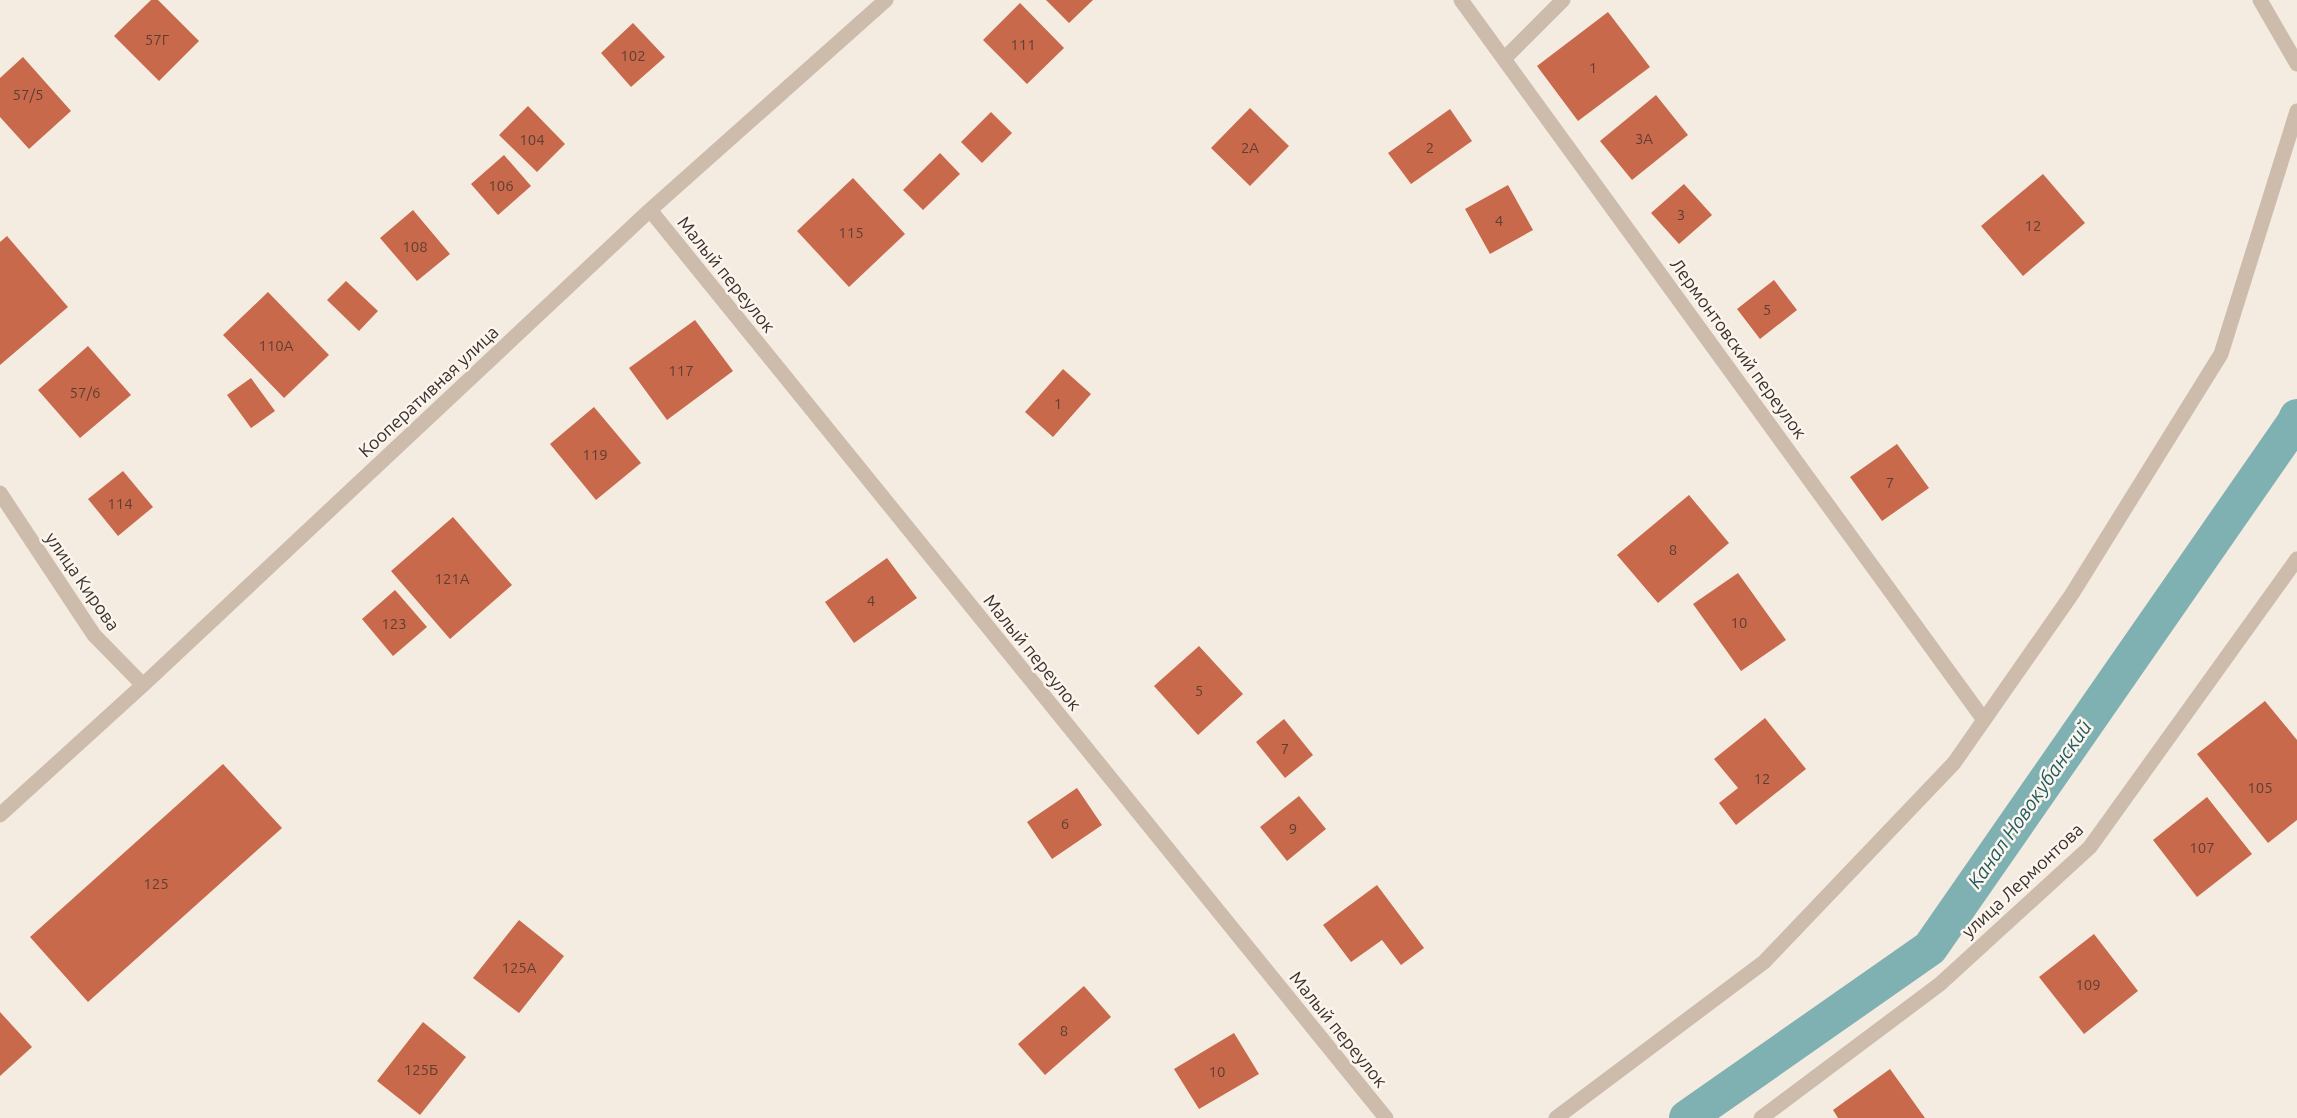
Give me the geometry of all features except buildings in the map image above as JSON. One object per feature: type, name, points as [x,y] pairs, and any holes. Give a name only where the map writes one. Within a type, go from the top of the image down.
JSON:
[{"type":"street","name":"Кооперативная улица","points":[[0,815],[143,685],[650,210],[885,0]]},
{"type":"street","name":"Лермонтовский переулок","points":[[1461,0],[1984,720]]},
{"type":"street","points":[[1504,59],[1563,0]]},
{"type":"street","points":[[2260,0],[2297,64]]},
{"type":"street","points":[[1556,1118],[1764,962],[1954,763],[2072,594],[2221,354],[2297,111]]},
{"type":"street","name":"Малый переулок","points":[[650,210],[1386,1118]]},
{"type":"street","name":"улица Кирова","points":[[0,493],[94,635],[143,685]]},
{"type":"street","name":"улица Лермонтова","points":[[1761,1118],[1940,984],[2090,847],[2297,559]]},
{"type":"waterway","name":"Канал Новокубанский","points":[[1687,1118],[1930,948],[2297,417]]}]
